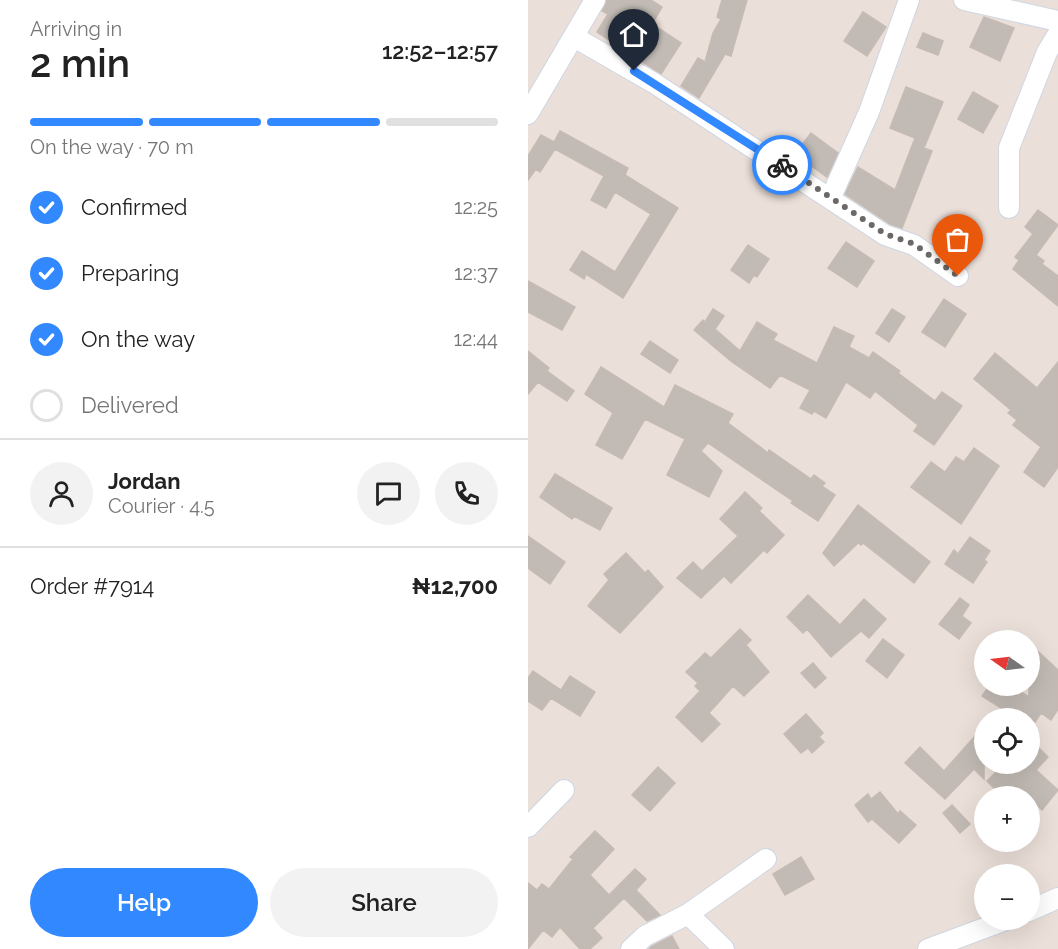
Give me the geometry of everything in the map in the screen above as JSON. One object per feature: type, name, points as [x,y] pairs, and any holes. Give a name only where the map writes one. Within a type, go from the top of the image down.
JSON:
[{"type":"street","points":[[528,114],[595,0]]},
{"type":"street","points":[[831,197],[869,112],[909,0]]},
{"type":"street","points":[[964,0],[1058,21]]},
{"type":"street","points":[[1009,208],[1009,148],[1047,52],[1058,34]]},
{"type":"street","points":[[574,37],[654,83],[885,234],[914,244],[958,276]]},
{"type":"street","points":[[528,827],[564,790]]},
{"type":"street","points":[[632,949],[645,936],[688,914],[766,859]]},
{"type":"street","points":[[1040,906],[1058,898]]},
{"type":"street","points":[[688,914],[724,949]]},
{"type":"street","points":[[928,949],[979,930]]},
{"type":"building","points":[[607,0],[651,0],[662,7],[652,24],[681,43],[661,74],[597,32],[608,14],[602,11]]},
{"type":"building","points":[[722,0],[747,0],[731,56],[725,54],[699,98],[681,86],[698,58],[705,62],[713,33],[721,19],[717,17]]},
{"type":"building","points":[[863,12],[886,27],[867,56],[844,41]]},
{"type":"building","points":[[984,17],[1014,28],[1000,61],[970,47]]},
{"type":"building","points":[[923,33],[943,41],[938,55],[917,47]]},
{"type":"building","points":[[906,87],[943,102],[924,148],[932,151],[902,228],[890,224],[845,194],[858,167],[895,190],[915,138],[890,128]]},
{"type":"building","points":[[973,92],[998,106],[983,133],[958,119]]},
{"type":"building","points":[[560,131],[628,168],[625,175],[678,208],[623,298],[586,274],[584,279],[570,270],[582,251],[615,272],[651,214],[615,192],[606,208],[591,200],[604,176],[555,149],[540,172],[536,169],[528,180],[528,156],[541,135],[554,142]]},
{"type":"building","points":[[811,133],[838,153],[827,177],[795,154]]},
{"type":"building","points":[[1038,210],[1058,225],[1036,255],[1044,261],[1042,264],[1058,276],[1058,306],[1013,269],[1019,260],[1015,257],[1033,234],[1025,227]]},
{"type":"building","points":[[846,242],[874,261],[857,287],[828,268]]},
{"type":"building","points":[[748,245],[769,259],[757,277],[754,275],[749,283],[731,270]]},
{"type":"building","points":[[528,281],[575,307],[562,330],[528,312]]},
{"type":"building","points":[[944,299],[966,314],[945,347],[922,332]]},
{"type":"building","points":[[713,309],[724,316],[715,329],[740,351],[757,322],[777,334],[773,340],[817,363],[834,327],[854,336],[849,347],[869,358],[873,352],[900,371],[898,373],[935,401],[942,392],[962,406],[934,445],[914,431],[918,425],[875,391],[870,398],[846,382],[826,418],[814,411],[812,414],[800,408],[810,390],[780,375],[770,388],[732,362],[694,330],[703,320],[705,322]]},
{"type":"building","points":[[892,309],[905,317],[889,342],[876,333]]},
{"type":"building","points":[[650,341],[678,360],[670,373],[641,354]]},
{"type":"building","points":[[528,351],[549,368],[547,371],[574,391],[567,401],[538,382],[528,394]]},
{"type":"building","points":[[995,353],[1037,388],[1058,362],[1058,467],[1044,487],[1024,472],[1041,447],[1013,425],[1017,420],[1008,413],[1011,410],[974,379]]},
{"type":"building","points":[[601,367],[664,407],[675,385],[733,414],[728,423],[768,453],[769,450],[811,479],[814,475],[825,483],[822,486],[835,495],[818,521],[791,503],[793,501],[708,443],[701,451],[722,471],[709,497],[667,475],[685,439],[645,419],[622,459],[596,445],[613,413],[585,394]]},
{"type":"building","points":[[974,448],[999,466],[961,524],[911,487],[931,462],[945,472],[956,457],[964,462]]},
{"type":"building","points":[[555,474],[612,508],[600,530],[574,516],[572,519],[540,497]]},
{"type":"building","points":[[745,492],[762,508],[759,511],[784,535],[767,553],[764,550],[731,583],[724,576],[701,598],[677,578],[693,562],[702,571],[738,536],[720,519]]},
{"type":"building","points":[[858,505],[930,562],[914,583],[863,543],[861,545],[858,543],[834,566],[823,553]]},
{"type":"building","points":[[528,536],[565,562],[550,584],[528,568]]},
{"type":"building","points":[[970,537],[990,551],[984,560],[987,562],[973,583],[945,564],[954,550],[958,554]]},
{"type":"building","points":[[626,553],[645,573],[648,570],[663,587],[620,633],[588,606],[609,580],[604,574]]},
{"type":"building","points":[[808,595],[840,625],[864,599],[886,619],[869,638],[861,631],[831,657],[807,629],[803,633],[787,617]]},
{"type":"building","points":[[960,598],[969,605],[962,616],[971,623],[959,639],[939,624]]},
{"type":"building","points":[[740,629],[751,640],[746,645],[769,672],[744,696],[733,686],[709,713],[720,724],[702,742],[676,717],[700,691],[695,686],[698,683],[686,672],[705,653],[711,658]]},
{"type":"building","points":[[883,639],[904,655],[887,678],[866,661]]},
{"type":"building","points":[[1040,653],[1058,670],[1058,709],[1051,720],[1040,714],[1040,708],[1001,708],[982,696],[1027,696],[1040,696]]},
{"type":"building","points":[[813,663],[826,678],[815,688],[801,673]]},
{"type":"building","points":[[533,671],[561,690],[570,676],[595,692],[580,716],[551,698],[542,710],[528,701],[528,678]]},
{"type":"building","points":[[806,714],[823,733],[819,737],[824,742],[812,753],[808,748],[801,753],[784,734]]},
{"type":"building","points":[[974,737],[974,769],[945,799],[905,763],[920,747],[944,771]]},
{"type":"building","points":[[1040,749],[1048,757],[1040,766]]},
{"type":"building","points":[[658,767],[675,783],[650,811],[632,795]]},
{"type":"building","points":[[994,774],[1040,774],[1058,790],[1042,810],[1040,808],[1040,786],[992,786],[987,781]]},
{"type":"building","points":[[880,792],[898,814],[900,811],[916,825],[899,843],[872,819],[868,822],[855,805],[868,794],[871,799]]},
{"type":"building","points":[[952,805],[970,824],[960,833],[943,813]]},
{"type":"building","points":[[595,831],[614,849],[590,875],[609,895],[635,869],[646,879],[636,890],[660,915],[647,921],[624,898],[593,928],[602,938],[590,949],[580,949],[560,927],[552,937],[543,930],[528,949],[528,883],[537,890],[542,884],[549,889],[573,859],[570,857]]},
{"type":"building","points":[[801,857],[814,879],[785,895],[773,874]]},
{"type":"building","points":[[672,936],[679,949],[649,949],[652,946]]},
{"type":"way so far","points":[[782,165],[885,234],[914,244],[958,276]]},
{"type":"route","points":[[634,71],[782,165]]}]
